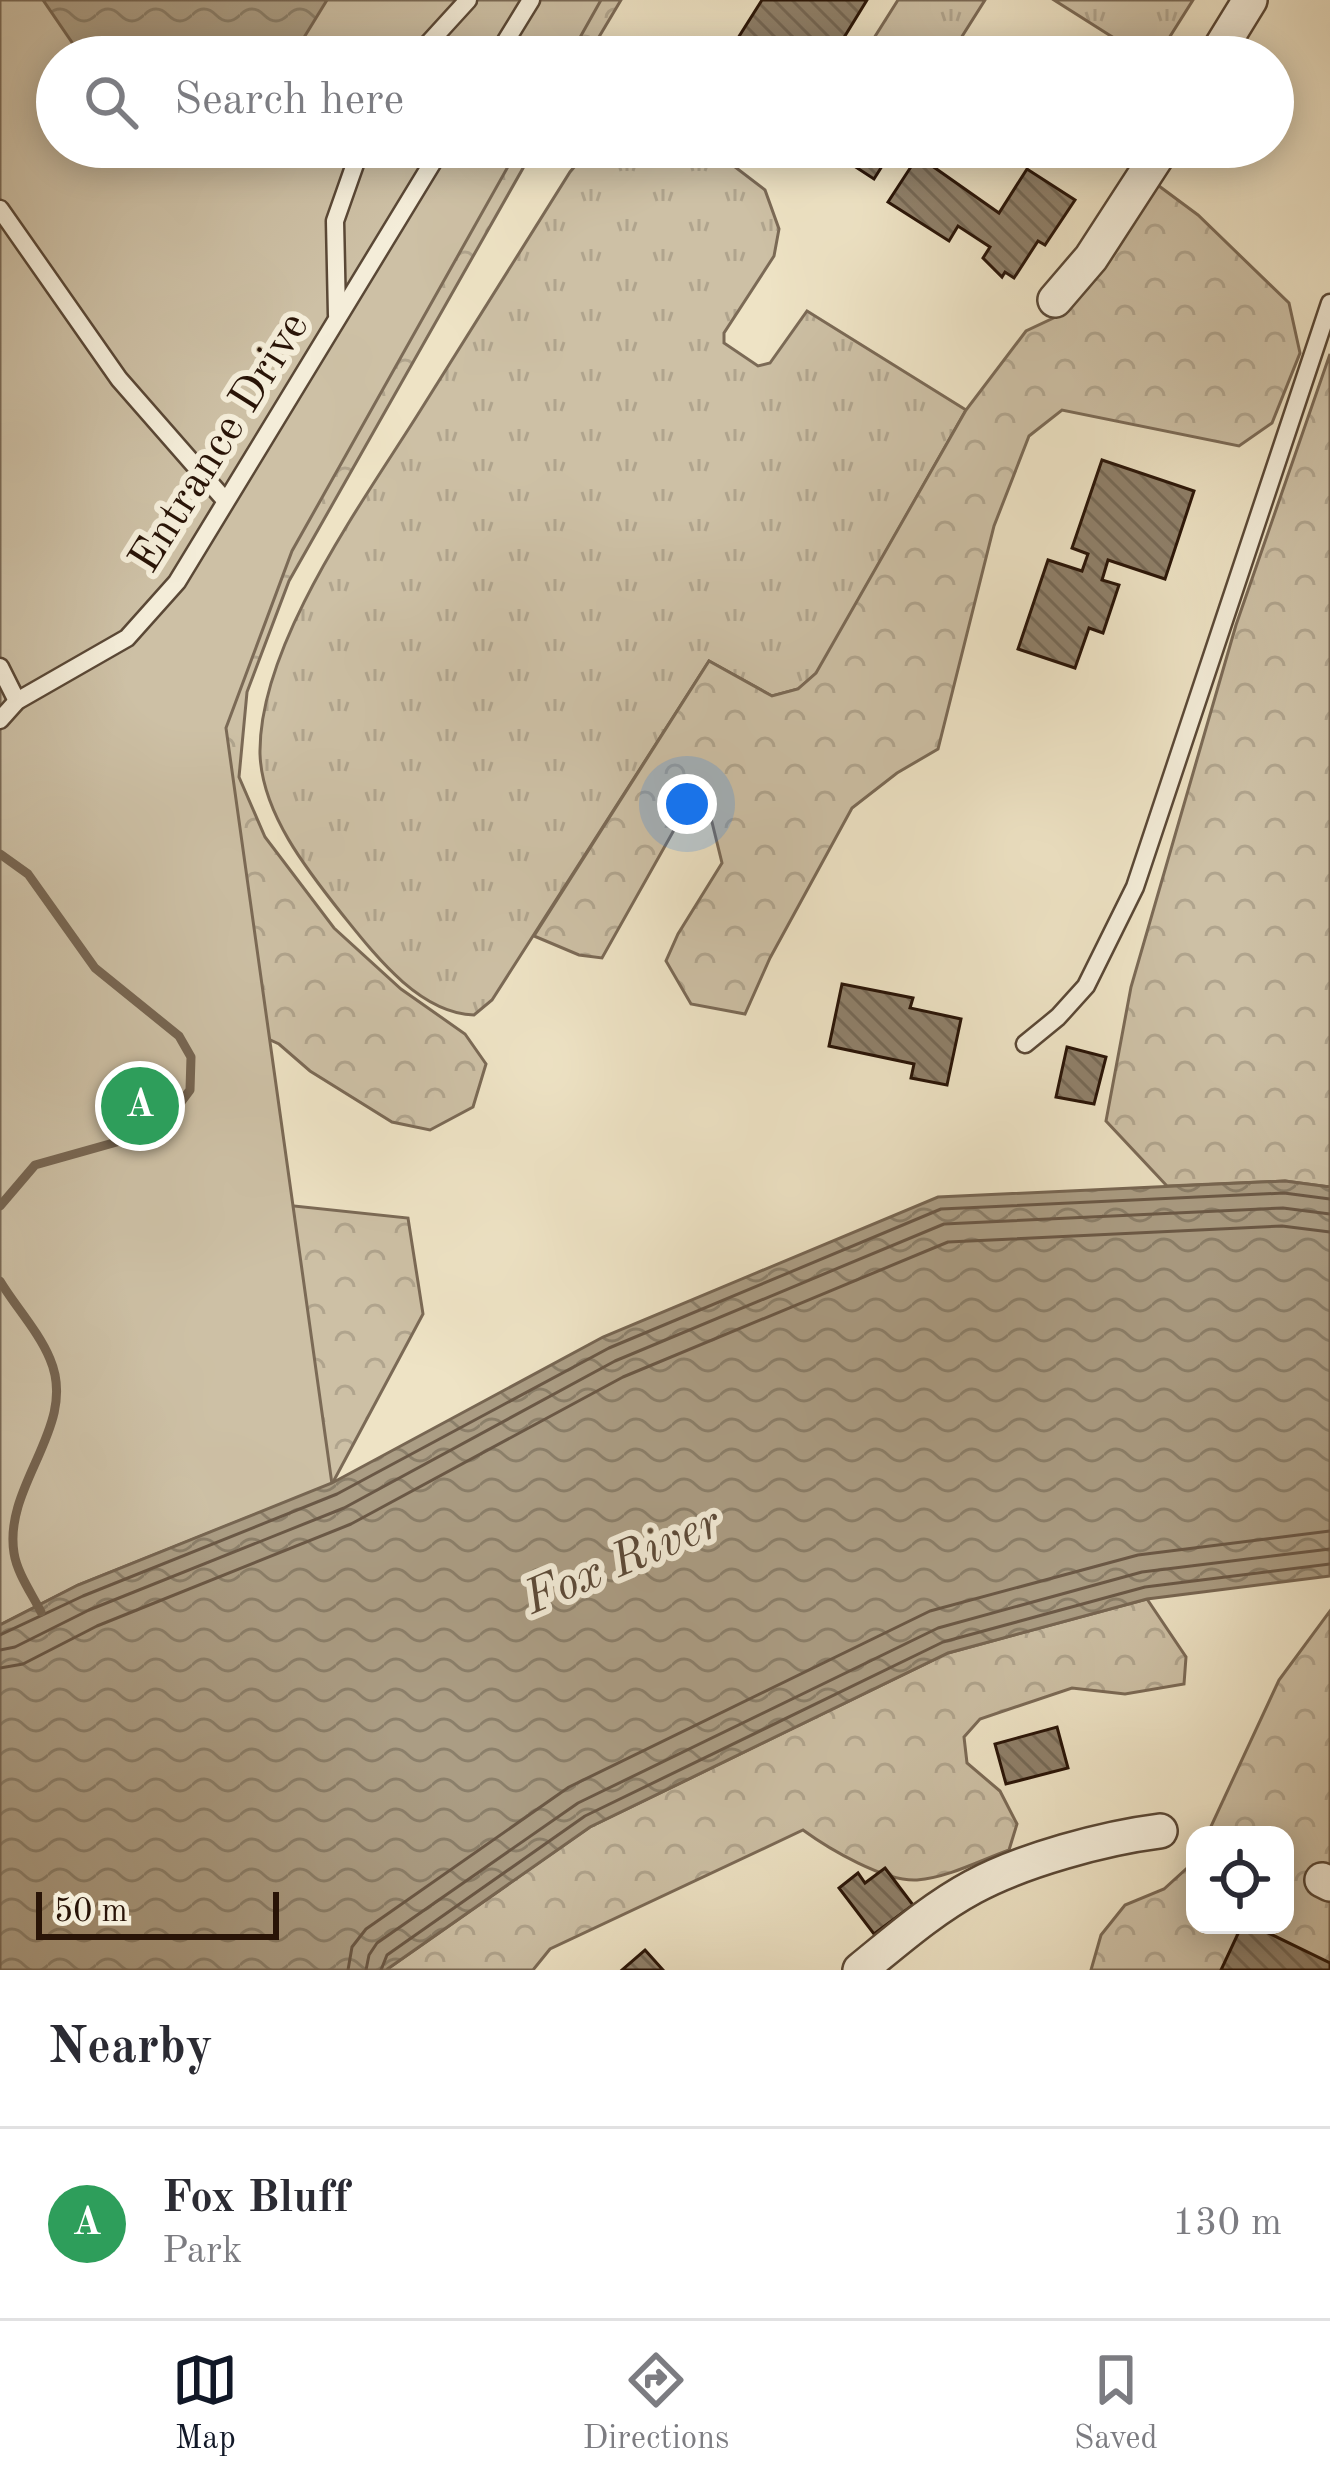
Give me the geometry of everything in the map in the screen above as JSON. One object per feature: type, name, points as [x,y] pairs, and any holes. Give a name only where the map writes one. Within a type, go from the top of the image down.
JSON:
[{"type":"street","points":[[1228,36],[1250,0]]},
{"type":"street","points":[[1055,300],[1091,258],[1149,168]]},
{"type":"street","points":[[860,1970],[926,1917],[976,1885],[1114,1837],[1160,1831]]},
{"type":"lane","points":[[435,36],[468,0]]},
{"type":"lane","points":[[509,36],[531,0]]},
{"type":"lane","points":[[337,319],[335,221],[354,168]]},
{"type":"lane","name":"Entrance Drive","points":[[0,720],[17,701],[127,638],[176,582],[429,168]]},
{"type":"lane","points":[[0,208],[119,380],[224,499]]},
{"type":"lane","points":[[1024,1043],[1087,986],[1135,887],[1330,303]]},
{"type":"lane","points":[[0,667],[17,701]]},
{"type":"green space","points":[[0,0],[601,0],[581,36],[36,36],[36,168],[507,168],[292,551],[226,728],[332,1484],[78,1585],[0,1625]]},
{"type":"green space","points":[[562,0],[621,0],[600,36],[540,36]]},
{"type":"green space","points":[[898,0],[985,0],[962,36],[875,36]]},
{"type":"green space","points":[[1054,0],[1193,0],[1170,36],[1111,36]]},
{"type":"green space","points":[[456,168],[523,168],[289,581],[247,692],[239,777],[265,837],[334,928],[401,989],[465,1034],[486,1064],[473,1107],[430,1130],[392,1122],[310,1071],[279,1044],[229,1021],[0,756]]},
{"type":"green space","points":[[573,168],[736,168],[765,190],[779,229],[774,256],[724,333],[724,343],[758,366],[770,363],[807,311],[966,410],[817,673],[798,689],[772,696],[709,661],[492,1000],[474,1015],[435,1004],[400,979],[301,860],[278,819],[263,776],[264,712],[276,667],[318,576]]},
{"type":"green space","points":[[1159,186],[1198,215],[1289,303],[1300,353],[1272,423],[1239,446],[1062,410],[1029,436],[994,526],[938,749],[852,808],[770,958],[745,1014],[691,1004],[666,961],[722,863],[708,806],[683,814],[602,958],[579,955],[534,936],[709,661],[772,696],[798,689],[816,673],[966,410],[1026,331],[1064,313],[1088,288],[1149,188]]},
{"type":"green space","points":[[1330,354],[1330,1187],[1285,1181],[1167,1186],[1106,1121],[1131,987],[1236,625]]},
{"type":"green space","points":[[219,1198],[408,1218],[423,1314],[332,1484],[78,1585],[0,1625]]},
{"type":"green space","points":[[1147,1599],[1186,1657],[1184,1684],[1125,1694],[1072,1688],[980,1719],[964,1737],[967,1763],[1000,1791],[1017,1824],[1009,1850],[941,1876],[904,1879],[858,1863],[803,1830],[550,1949],[533,1970],[386,1970],[590,1827],[948,1653]]},
{"type":"green space","points":[[1330,1611],[1330,1970],[1091,1970],[1101,1935],[1125,1905],[1164,1889],[1186,1869],[1186,1934],[1294,1934],[1294,1826],[1211,1826],[1279,1680]]},
{"type":"water","points":[[43,0],[327,0],[305,36],[68,36]]},
{"type":"water","name":"Fox River","points":[[1285,1181],[1330,1187],[1330,1576],[1147,1599],[948,1653],[590,1827],[386,1970],[0,1970],[0,1625],[78,1585],[332,1483],[603,1337],[938,1197]]},
{"type":"building","points":[[762,0],[867,0],[845,36],[739,36]]},
{"type":"building","points":[[857,168],[881,168],[874,179]]},
{"type":"building","points":[[910,168],[935,168],[999,213],[1027,169],[1075,200],[1045,245],[1038,241],[1014,278],[1005,272],[1002,277],[983,258],[990,247],[958,226],[949,241],[888,202]]},
{"type":"building","points":[[1102,460],[1194,491],[1165,579],[1108,560],[1102,580],[1119,585],[1103,633],[1089,628],[1075,668],[1018,649],[1048,560],[1082,571],[1088,554],[1072,548]]},
{"type":"building","points":[[842,984],[913,998],[910,1008],[961,1019],[947,1085],[911,1078],[914,1064],[829,1046]]},
{"type":"building","points":[[1067,1047],[1106,1057],[1094,1104],[1056,1097]]},
{"type":"building","points":[[1057,1727],[1068,1768],[1006,1784],[995,1744]]},
{"type":"building","points":[[885,1868],[913,1905],[874,1934],[839,1888],[858,1873],[865,1883]]},
{"type":"building","points":[[1238,1934],[1270,1934],[1330,1963],[1330,1970],[1221,1970]]},
{"type":"building","points":[[645,1950],[663,1970],[622,1970]]},
{"type":"waterway","points":[[0,854],[28,874],[95,968],[179,1036],[191,1057],[190,1090],[166,1122],[131,1138],[35,1165],[0,1206]]},
{"type":"waterway","points":[[0,1281],[45,1349],[56,1384],[55,1408],[14,1528],[16,1561],[41,1612]]},
{"type":"place","name":"Fox Bluff","points":[[140,1106]]}]
